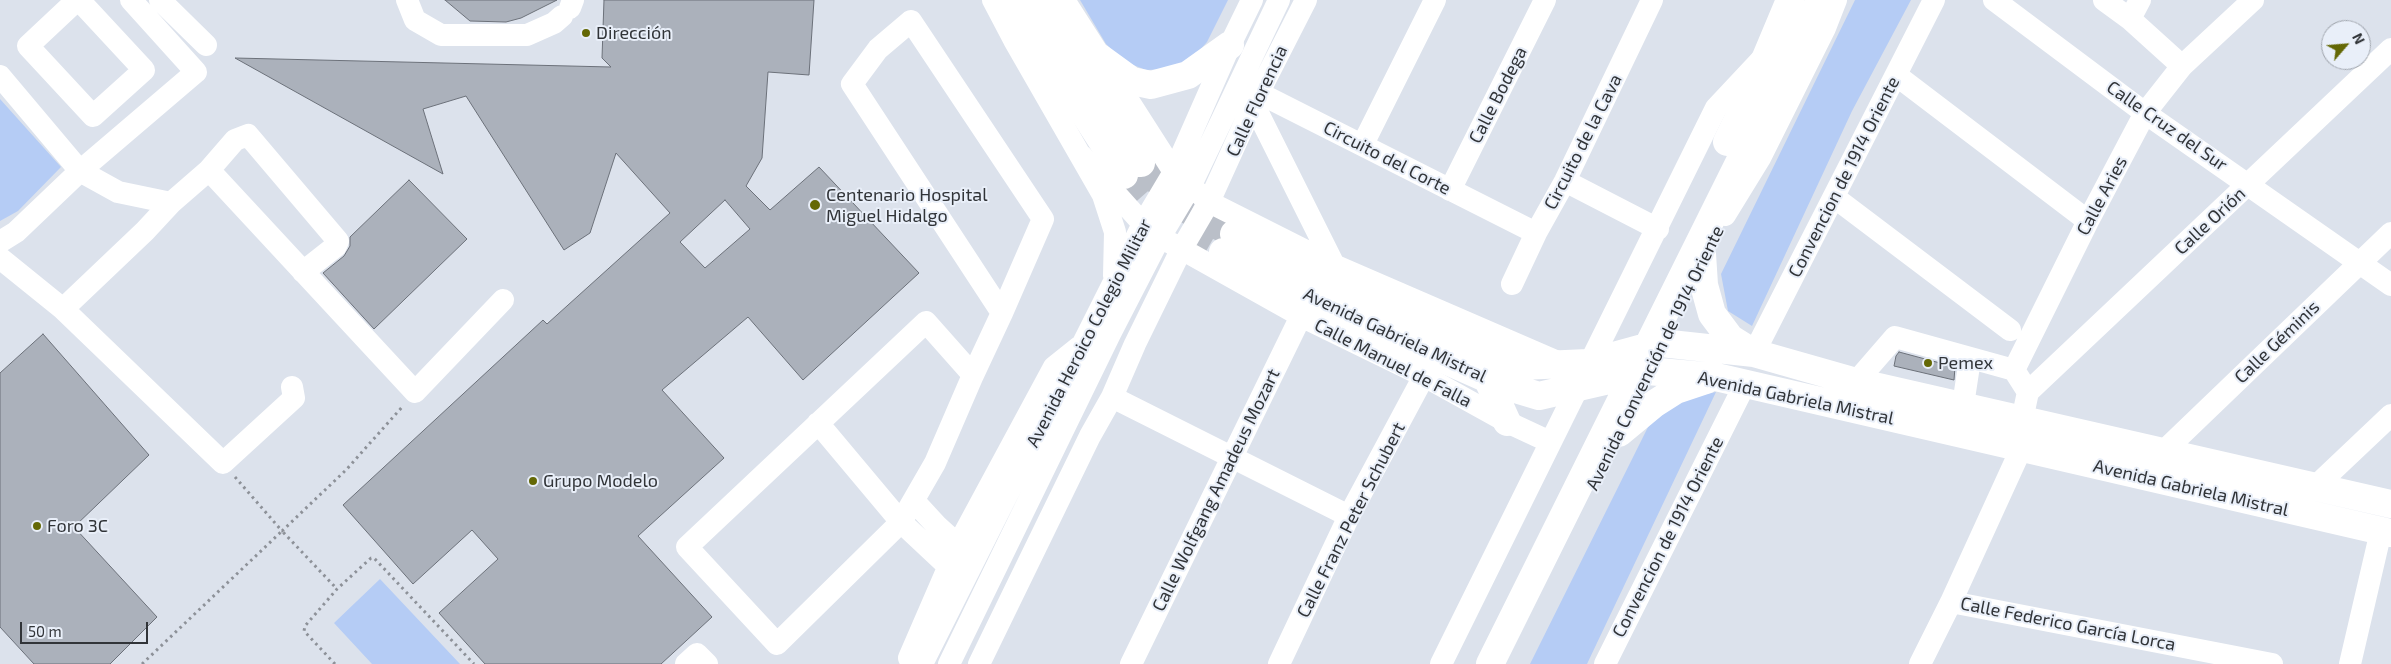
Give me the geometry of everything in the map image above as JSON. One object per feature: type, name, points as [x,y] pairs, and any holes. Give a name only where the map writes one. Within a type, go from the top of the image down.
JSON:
[{"type":"main road","points":[[1012,0],[1133,169],[1040,0]]},
{"type":"main road","name":"Avenida Convención de 1914 Oriente","points":[[1490,664],[1763,90],[1765,56],[1790,0]]},
{"type":"main road","name":"Avenida Convención de 1914 Oriente","points":[[1471,664],[1763,90],[1820,0]]},
{"type":"main road","points":[[1099,56],[1132,81],[1151,85],[1188,75],[1230,45]]},
{"type":"main road","name":"Avenida Gabriela Mistral","points":[[2386,532],[1716,378],[1648,371],[1539,396],[1498,384],[1393,337],[1229,243],[1475,351],[1521,366],[1558,362],[1588,363],[1661,343],[1754,353],[1856,382],[2391,504]]},
{"type":"main road","points":[[1702,254],[1704,285],[1712,314],[1730,338],[1754,353]]},
{"type":"main road","points":[[1487,378],[1507,422]]},
{"type":"main road","points":[[1619,434],[1654,404],[1676,390],[1716,378]]},
{"type":"street","points":[[144,70],[94,116],[28,46],[78,0],[144,70],[168,96]]},
{"type":"street","points":[[0,242],[16,232],[80,171],[196,72],[131,0]]},
{"type":"street","points":[[160,0],[206,45]]},
{"type":"street","points":[[407,0],[415,20],[441,35],[527,36],[554,23],[568,8]]},
{"type":"street","points":[[993,0],[1103,195],[1115,232],[1114,285]]},
{"type":"street","points":[[1064,0],[1182,180],[1209,202],[1334,265],[1558,362]]},
{"type":"street","name":"Avenida Heroico Colegio Militar","points":[[1182,180],[1230,45],[1252,0]]},
{"type":"street","name":"Avenida Heroico Colegio Militar","points":[[922,664],[1114,285],[1151,231],[1182,180],[1250,94],[1280,0]]},
{"type":"street","name":"Calle Florencia","points":[[1182,250],[1209,202],[1250,94],[1306,0]]},
{"type":"street","points":[[1364,144],[1435,0]]},
{"type":"street","name":"Calle Bodega","points":[[1450,190],[1545,0]]},
{"type":"street","name":"Avenida Convención de 1914 Oriente","points":[[1503,664],[1619,434],[1702,254],[1760,158],[1825,28],[1836,0]]},
{"type":"street","name":"Convencion de 1914 Oriente","points":[[1754,353],[1934,0]]},
{"type":"street","name":"Calle Cruz del Sur","points":[[1994,0],[2145,113],[2250,184],[2391,285]]},
{"type":"street","points":[[2104,0],[2135,10],[2182,66]]},
{"type":"street","name":"Calle Aries","points":[[2014,370],[2088,221],[2145,113],[2182,66],[2252,0]]},
{"type":"street","name":"Circuito de la Cava","points":[[1512,284],[1536,233],[1565,181],[1647,2]]},
{"type":"street","points":[[973,375],[926,322],[687,547],[777,644],[901,522],[935,463],[973,375],[1002,313],[1043,219],[911,21],[878,49],[852,84],[1002,313]]},
{"type":"street","name":"Calle Orión","points":[[2028,392],[2391,49]]},
{"type":"street","name":"Avenida Convención de 1914 Oriente","points":[[1440,664],[1588,363],[1658,229],[1716,108],[1765,56]]},
{"type":"street","points":[[1896,75],[2088,221]]},
{"type":"street","points":[[0,76],[80,171],[118,192],[171,203]]},
{"type":"street","points":[[1250,94],[1334,265]]},
{"type":"street","name":"Circuito del Corte","points":[[1250,94],[1364,144],[1536,233]]},
{"type":"street","points":[[63,309],[171,203],[209,170],[235,140],[248,135],[338,241],[336,246],[303,272]]},
{"type":"street","name":"Calle Manuel de Falla","points":[[1082,156],[1151,231],[1182,250],[1301,316],[1424,376],[1507,422],[1550,442]]},
{"type":"street","points":[[209,170],[415,392],[503,300]]},
{"type":"street","points":[[1565,181],[1658,229]]},
{"type":"street","points":[[1834,197],[2010,330]]},
{"type":"street","name":"Avenida Heroico Colegio Militar","points":[[949,664],[1111,332],[1151,231]]},
{"type":"street","name":"Calle Géminis","points":[[2163,452],[2391,233]]},
{"type":"street","points":[[979,664],[1090,436],[1112,397],[1135,344],[1182,250]]},
{"type":"street","points":[[0,258],[63,309],[223,463],[294,398],[292,387]]},
{"type":"street","name":"Calle Wolfgang Amadeus Mozart","points":[[1131,664],[1301,316]]},
{"type":"street","points":[[1111,332],[1135,344]]},
{"type":"street","points":[[1856,382],[1895,337],[2014,370],[2028,392],[2022,420],[2021,449],[1951,602],[1920,664]]},
{"type":"street","points":[[907,664],[958,545],[1054,367],[1084,342]]},
{"type":"street","points":[[1963,405],[1970,359]]},
{"type":"street","name":"Calle Franz Peter Schubert","points":[[1279,664],[1349,516],[1424,376]]},
{"type":"street","name":"Convencion de 1914 Oriente","points":[[1605,664],[1745,384]]},
{"type":"street","points":[[1112,397],[1231,459],[1349,516]]},
{"type":"street","points":[[2315,487],[2391,414]]},
{"type":"street","points":[[1066,423],[1090,436]]},
{"type":"street","points":[[818,424],[901,522],[949,567]]},
{"type":"street","points":[[914,501],[958,545]]},
{"type":"street","points":[[2350,664],[2386,532]]},
{"type":"street","name":"Calle Federico García Lorca","points":[[1951,602],[2213,658],[2272,664]]},
{"type":"street","points":[[686,664],[697,654],[707,664]]},
{"type":"path","points":[[142,664],[346,470],[415,392]]},
{"type":"path","points":[[223,463],[282,531],[337,589]]},
{"type":"path","points":[[335,664],[304,631],[305,626],[337,589],[371,558],[374,558],[474,664]]},
{"type":"shaded area","points":[[1080,0],[1228,0],[1207,42],[1190,61],[1168,69],[1146,70],[1123,61],[1106,44]]},
{"type":"shaded area","points":[[1855,0],[1911,0],[1852,111],[1752,326],[1728,311],[1721,274]]},
{"type":"shaded area","points":[[0,99],[61,167],[18,211],[0,221]]},
{"type":"shaded area","points":[[1716,392],[1587,664],[1530,664],[1650,423],[1682,399]]},
{"type":"shaded area","points":[[380,579],[460,664],[372,664],[334,623]]},
{"type":"building","name":"Dirección","points":[[445,0],[557,0],[521,18],[506,22],[470,21]]},
{"type":"building","points":[[604,0],[814,0],[809,75],[768,72],[762,158],[746,186],[770,210],[819,167],[919,273],[803,380],[748,317],[662,390],[724,458],[638,536],[712,617],[661,664],[485,664],[439,613],[498,559],[472,530],[413,584],[343,505],[543,320],[547,324],[670,213],[616,153],[590,233],[564,250],[466,96],[423,109],[443,174],[235,58],[611,67],[602,58]],"holes":[[[725,200],[750,229],[705,268],[680,242]]]},
{"type":"building","points":[[409,180],[467,239],[374,329],[323,273],[344,256],[350,246],[350,237]]},
{"type":"building","name":"Foro 3C","points":[[43,334],[149,455],[74,527],[157,617],[110,664],[34,664],[0,627],[0,373]]},
{"type":"building","points":[[1899,352],[1955,367],[1954,380],[1894,366]]},
{"type":"tunnel","points":[[1141,163],[1182,207],[1234,234]]},
{"type":"tunnel","points":[[1124,175],[1160,216],[1223,252]]},
{"type":"place","name":"Dirección","points":[[586,33]]},
{"type":"place","name":"Centenario Hospital Miguel Hidalgo","points":[[815,205]]},
{"type":"place","name":"Pemex","points":[[1928,363]]},
{"type":"place","name":"Grupo Modelo","points":[[533,481]]},
{"type":"place","name":"Foro 3C","points":[[37,526]]}]
